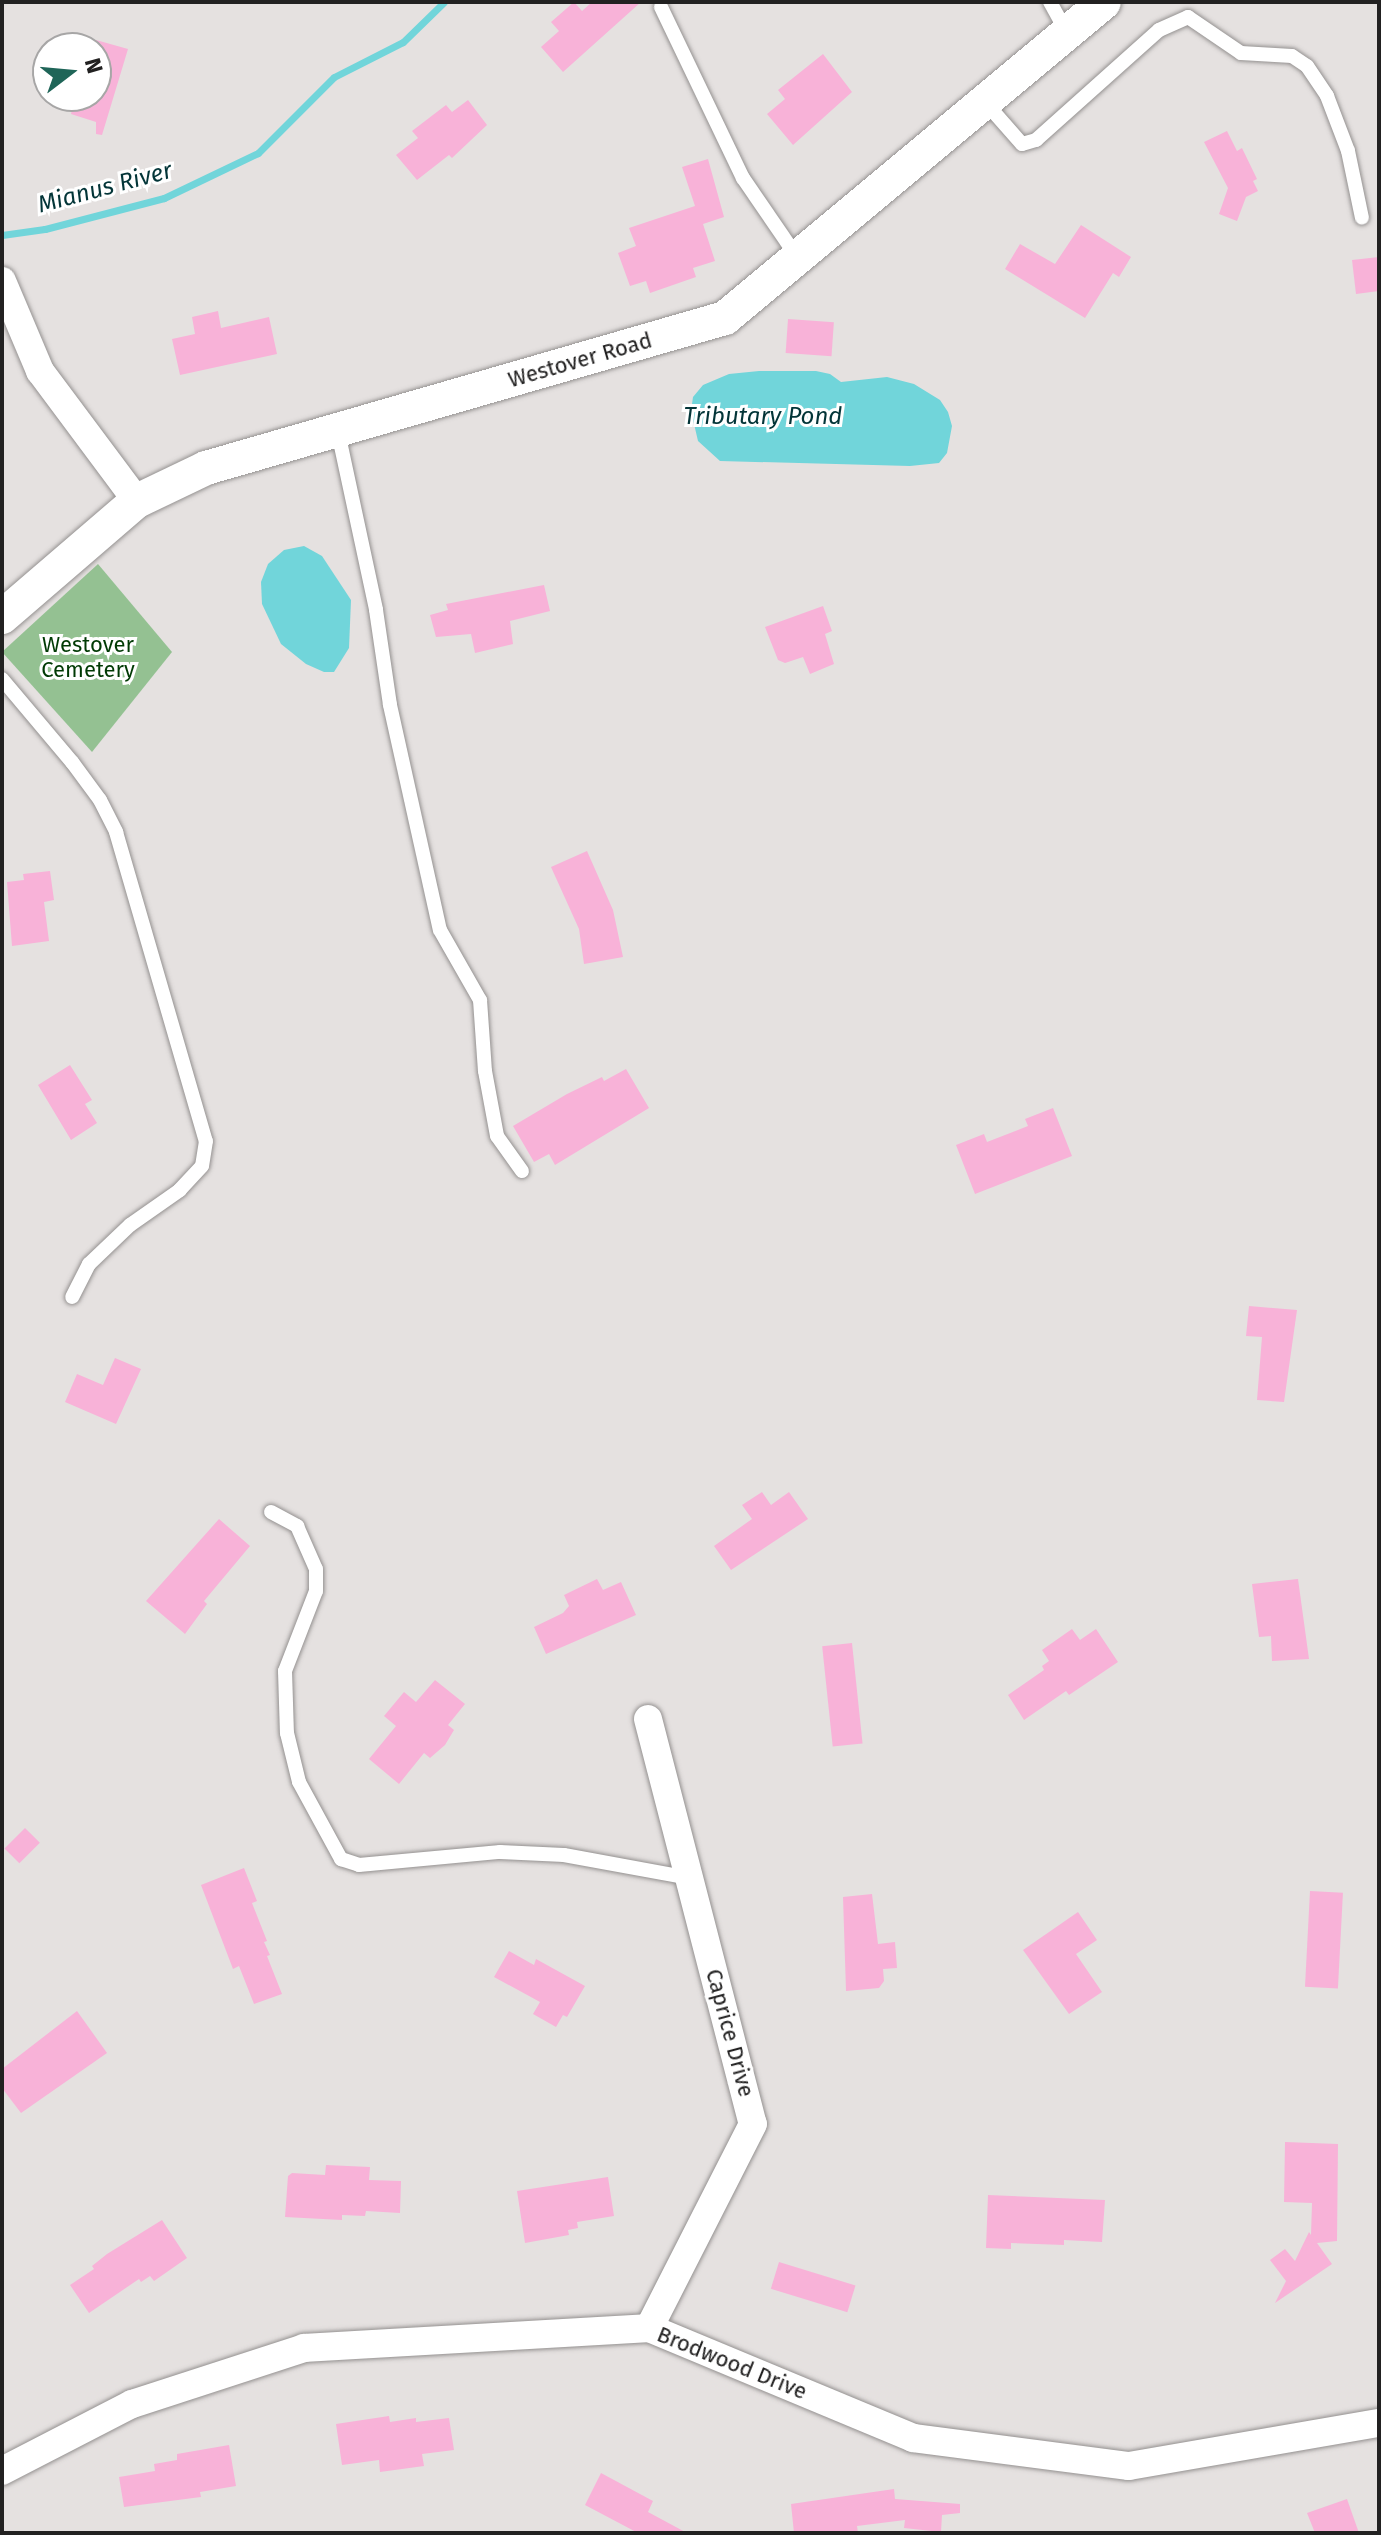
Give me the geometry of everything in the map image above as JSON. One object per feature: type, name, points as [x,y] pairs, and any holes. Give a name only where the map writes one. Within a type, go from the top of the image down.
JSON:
[{"type":"street","name":"Westover Road","points":[[2,617],[137,501],[206,468],[725,318],[1104,2]]},
{"type":"street","points":[[2,281],[40,371],[137,501]]},
{"type":"street","name":"Caprice Drive","points":[[648,1719],[753,2124],[649,2328]]},
{"type":"street","name":"Brodwood Drive","points":[[2,2471],[132,2404],[304,2348],[649,2328],[913,2438],[1129,2466],[1379,2423]]},
{"type":"lane","points":[[1050,2],[1067,33]]},
{"type":"lane","points":[[661,7],[743,178],[797,258]]},
{"type":"lane","points":[[985,101],[1022,144],[1036,140],[1159,30],[1188,17],[1241,53],[1292,56],[1307,66],[1327,96],[1348,151],[1362,218]]},
{"type":"lane","points":[[338,432],[376,610],[390,705],[440,930],[480,1000],[485,1071],[497,1136],[522,1171]]},
{"type":"lane","points":[[2,679],[72,762],[100,800],[116,832],[206,1141],[202,1166],[180,1190],[130,1225],[89,1264],[72,1297]]},
{"type":"lane","points":[[271,1512],[297,1526],[316,1569],[316,1591],[285,1671],[287,1733],[299,1782],[341,1859],[359,1865],[500,1852],[564,1855],[689,1878]]},
{"type":"green space","name":"Westover Cemetery","points":[[98,564],[172,652],[92,752],[2,652]]},
{"type":"water","name":"Tributary Pond","points":[[816,371],[830,374],[841,382],[887,377],[914,384],[940,400],[948,412],[952,426],[947,453],[939,463],[910,466],[720,461],[698,441],[691,411],[693,397],[703,385],[729,374]]},
{"type":"water","points":[[304,546],[322,556],[351,600],[349,648],[334,672],[324,672],[306,664],[281,644],[262,604],[261,582],[268,564],[284,550]]},
{"type":"building","points":[[574,2],[582,11],[592,2],[641,2],[563,72],[541,47],[559,31],[551,22]]},
{"type":"building","points":[[112,44],[128,49],[112,102]]},
{"type":"building","points":[[823,54],[852,92],[793,145],[767,114],[785,99],[778,90]]},
{"type":"building","points":[[468,100],[487,125],[452,158],[449,155],[417,180],[396,155],[418,138],[412,131],[446,105],[452,112]]},
{"type":"building","points":[[109,112],[102,135],[96,134],[96,122],[71,114]]},
{"type":"building","points":[[1227,131],[1237,151],[1242,148],[1257,179],[1253,181],[1258,191],[1246,197],[1237,221],[1219,214],[1228,188],[1204,142]]},
{"type":"building","points":[[708,159],[724,217],[703,224],[715,261],[693,268],[696,277],[650,293],[646,281],[630,286],[618,253],[636,246],[629,228],[695,206],[682,167]]},
{"type":"building","points":[[1081,225],[1131,257],[1119,277],[1113,273],[1085,318],[1005,269],[1020,244],[1055,264]]},
{"type":"building","points":[[1379,257],[1379,291],[1356,294],[1352,260]]},
{"type":"building","points":[[218,311],[221,328],[269,317],[277,354],[180,375],[172,339],[195,334],[192,317]]},
{"type":"building","points":[[788,319],[834,322],[832,356],[786,353]]},
{"type":"building","points":[[544,585],[550,611],[510,621],[513,644],[475,653],[471,634],[436,637],[430,615],[448,610],[446,604]]},
{"type":"building","points":[[823,606],[832,631],[825,634],[834,664],[810,674],[803,657],[785,663],[778,660],[765,627]]},
{"type":"building","points":[[587,851],[613,910],[623,957],[584,964],[579,929],[551,867]]},
{"type":"building","points":[[50,871],[54,900],[44,902],[49,941],[12,946],[7,882],[24,880],[23,874]]},
{"type":"building","points":[[70,1065],[92,1100],[85,1104],[97,1123],[71,1140],[38,1085]]},
{"type":"building","points":[[626,1069],[649,1108],[555,1165],[549,1154],[534,1162],[513,1126],[567,1094],[602,1077],[604,1081]]},
{"type":"building","points":[[1053,1108],[1072,1156],[975,1194],[956,1145],[984,1134],[987,1142],[1028,1126],[1025,1119]]},
{"type":"building","points":[[1249,1306],[1297,1310],[1284,1402],[1257,1400],[1262,1337],[1246,1336]]},
{"type":"building","points":[[115,1358],[141,1369],[116,1424],[65,1402],[77,1374],[103,1385]]},
{"type":"building","points":[[762,1492],[771,1505],[789,1492],[808,1519],[731,1570],[714,1546],[752,1519],[742,1505]]},
{"type":"building","points":[[219,1519],[250,1546],[204,1601],[207,1604],[185,1634],[146,1601]]},
{"type":"building","points":[[597,1579],[603,1590],[621,1582],[636,1615],[546,1654],[534,1627],[563,1613],[569,1606],[564,1595]]},
{"type":"building","points":[[1298,1579],[1309,1659],[1272,1661],[1271,1636],[1259,1637],[1252,1584]]},
{"type":"building","points":[[1072,1629],[1080,1640],[1096,1629],[1118,1662],[1069,1695],[1066,1691],[1024,1720],[1008,1695],[1044,1670],[1042,1666],[1049,1661],[1042,1650]]},
{"type":"building","points":[[852,1643],[863,1743],[833,1747],[822,1646]]},
{"type":"building","points":[[435,1680],[465,1704],[448,1725],[454,1730],[445,1745],[430,1758],[424,1753],[399,1784],[369,1759],[396,1726],[384,1716],[404,1692],[416,1702]]},
{"type":"building","points":[[25,1828],[40,1843],[19,1863],[4,1849]]},
{"type":"building","points":[[244,1868],[257,1901],[252,1903],[267,1941],[264,1942],[270,1955],[267,1956],[282,1994],[254,2004],[239,1966],[233,1969],[201,1885]]},
{"type":"building","points":[[1310,1891],[1343,1893],[1338,1989],[1305,1987]]},
{"type":"building","points":[[872,1894],[878,1944],[895,1942],[897,1968],[883,1969],[884,1981],[879,1988],[846,1991],[843,1897]]},
{"type":"building","points":[[1078,1912],[1097,1940],[1076,1954],[1102,1992],[1069,2014],[1023,1950]]},
{"type":"building","points":[[509,1951],[534,1965],[536,1959],[585,1986],[567,2017],[563,2015],[556,2027],[533,2014],[540,2002],[494,1977]]},
{"type":"building","points":[[77,2011],[107,2053],[21,2113],[2,2088],[2,2069]]},
{"type":"building","points":[[1285,2142],[1338,2144],[1337,2241],[1317,2243],[1332,2264],[1275,2303],[1286,2281],[1270,2260],[1285,2249],[1295,2261],[1309,2232],[1311,2235],[1312,2203],[1284,2202]]},
{"type":"building","points":[[326,2165],[370,2167],[369,2180],[401,2181],[400,2213],[366,2211],[365,2216],[342,2215],[342,2220],[285,2217],[288,2176],[292,2173],[325,2175]]},
{"type":"building","points":[[608,2177],[614,2216],[577,2222],[578,2228],[568,2230],[569,2235],[525,2243],[517,2191]]},
{"type":"building","points":[[988,2195],[1105,2200],[1102,2242],[1064,2240],[1064,2245],[1011,2243],[1011,2249],[986,2248]]},
{"type":"building","points":[[162,2220],[187,2258],[154,2281],[150,2276],[141,2282],[139,2279],[89,2313],[70,2285],[94,2269],[92,2266],[107,2254]]},
{"type":"building","points":[[779,2262],[856,2285],[847,2312],[771,2289]]},
{"type":"building","points":[[389,2416],[390,2422],[449,2418],[454,2450],[422,2454],[424,2466],[380,2472],[379,2460],[342,2465],[336,2424]]},
{"type":"building","points":[[229,2445],[236,2486],[200,2492],[201,2497],[124,2507],[119,2477],[155,2471],[154,2464],[177,2460],[177,2454]]},
{"type":"building","points":[[601,2473],[653,2501],[648,2512],[687,2533],[638,2533],[585,2505]]},
{"type":"building","points":[[894,2489],[895,2499],[960,2504],[960,2513],[942,2515],[941,2532],[904,2528],[905,2520],[857,2526],[858,2533],[794,2533],[791,2504]]},
{"type":"building","points":[[1347,2499],[1359,2533],[1315,2533],[1307,2513]]},
{"type":"waterway","name":"Mianus River","points":[[2,235],[45,229],[164,198],[258,153],[334,77],[403,42],[444,2]]}]
